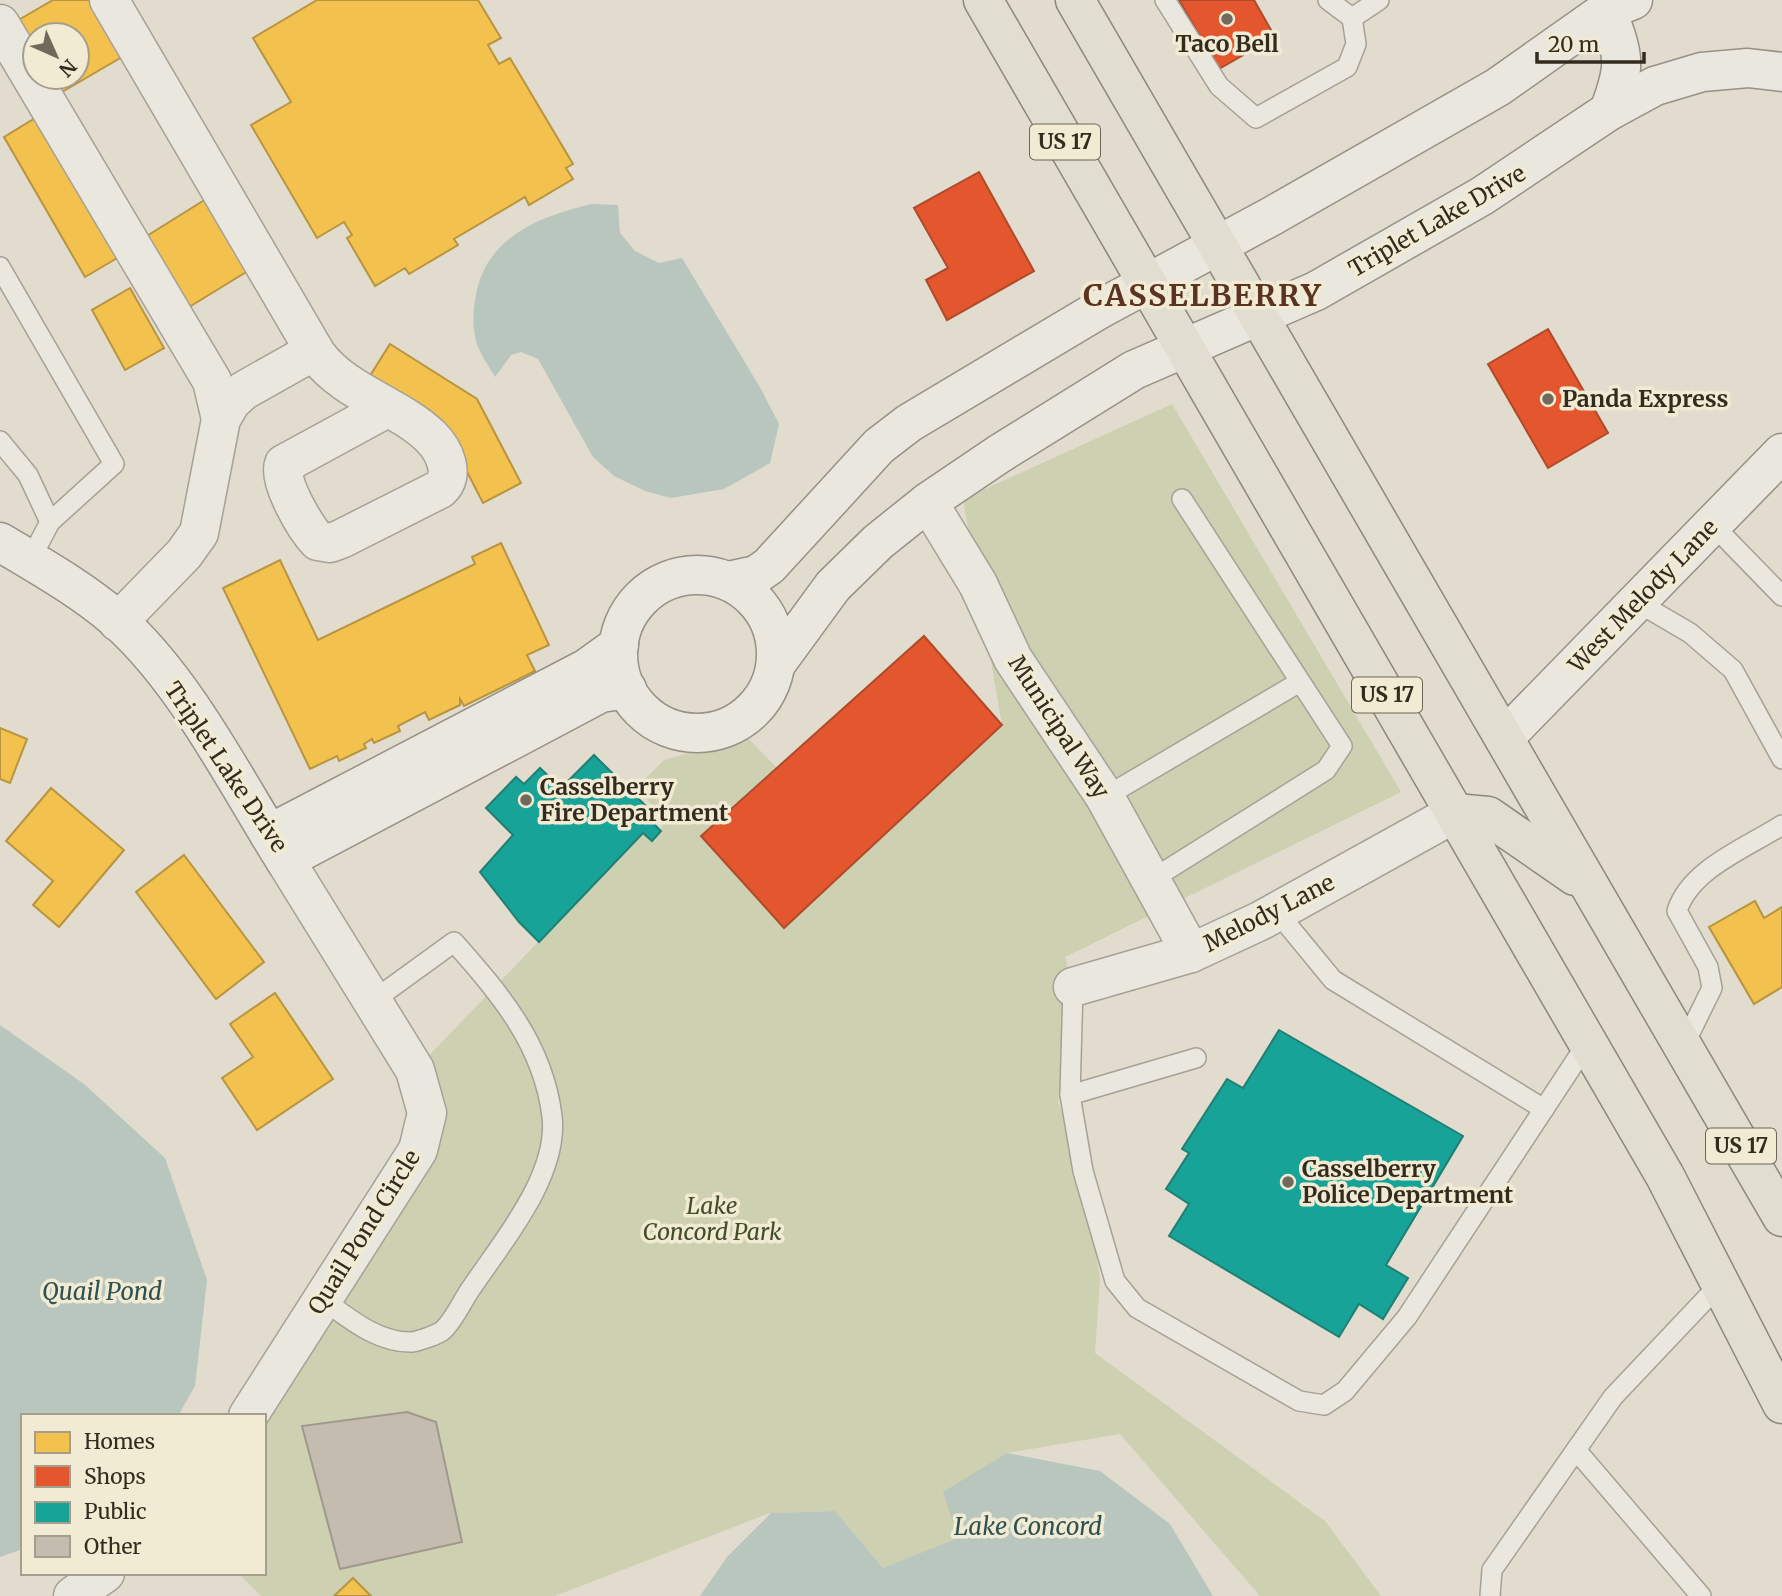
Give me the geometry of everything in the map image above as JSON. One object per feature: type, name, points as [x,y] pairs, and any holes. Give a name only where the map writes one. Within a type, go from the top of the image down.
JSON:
[{"type":"main road","name":"US 17","points":[[983,0],[1665,1176],[1782,1404]]},
{"type":"main road","name":"US 17","points":[[1076,0],[1504,738],[1585,883],[1782,1217]]},
{"type":"main road","points":[[1455,813],[1488,816],[1585,883]]},
{"type":"street","points":[[108,0],[314,351],[331,371],[387,408]]},
{"type":"street","points":[[728,581],[756,575],[769,566],[879,446],[909,423],[1148,283],[1498,87],[1613,3],[1623,56],[1622,78],[1609,111]]},
{"type":"street","points":[[0,24],[212,381],[221,419],[200,533],[184,554],[118,622]]},
{"type":"street","name":"Triplet Lake Drive","points":[[776,664],[833,586],[878,542],[928,502],[999,454],[1134,370],[1316,291],[1482,196],[1609,111],[1655,86],[1702,72],[1748,68],[1782,72]]},
{"type":"street","points":[[221,419],[239,394],[314,351]]},
{"type":"street","name":"West Melody Lane","points":[[1504,738],[1782,453]]},
{"type":"street","name":"Municipal Way","points":[[928,502],[978,584],[1013,659],[1105,797],[1191,953]]},
{"type":"street","name":"Triplet Lake Drive","points":[[15,551],[87,595],[118,622],[179,694],[277,847],[601,693],[627,688]]},
{"type":"street","points":[[692,574],[728,581],[757,600],[769,619],[776,641],[776,664],[768,690],[752,711],[730,726],[703,733],[677,730],[653,719],[633,701],[627,688],[618,657],[631,611],[647,593],[668,580],[692,574]]},
{"type":"street","points":[[277,847],[587,668],[620,645]]},
{"type":"street","name":"Melody Lane","points":[[1073,987],[1191,953],[1277,912],[1455,813]]},
{"type":"street","name":"Quail Pond Circle","points":[[248,1414],[418,1150],[427,1113],[415,1070],[277,847]]},
{"type":"street","points":[[73,1596],[102,1575]]},
{"type":"lane","points":[[1165,0],[1219,86],[1256,118],[1347,67],[1356,44],[1352,19],[1328,0]]},
{"type":"lane","points":[[1352,19],[1379,0]]},
{"type":"lane","points":[[0,267],[114,464],[15,551]]},
{"type":"lane","points":[[0,441],[28,475],[50,522]]},
{"type":"lane","points":[[1151,880],[1326,770],[1342,746],[1298,683],[1267,627],[1182,499]]},
{"type":"lane","points":[[1712,524],[1782,596]]},
{"type":"lane","points":[[1637,602],[1690,633],[1733,670],[1782,759]]},
{"type":"lane","points":[[1105,797],[1298,683]]},
{"type":"lane","points":[[1683,1048],[1712,988],[1708,967],[1677,911],[1683,893],[1701,876],[1782,825]]},
{"type":"lane","points":[[1277,912],[1333,980],[1544,1109]]},
{"type":"lane","points":[[322,1299],[373,1335],[413,1342],[441,1331],[531,1200],[547,1157],[553,1118],[544,1080],[528,1037],[506,1001],[454,942],[374,1000]]},
{"type":"lane","points":[[1073,987],[1070,1096],[1083,1171],[1115,1281],[1137,1308],[1299,1401],[1324,1405],[1345,1391],[1407,1317],[1588,1042]]},
{"type":"lane","points":[[1070,1096],[1196,1058]]},
{"type":"lane","points":[[1490,1596],[1492,1570],[1613,1397],[1720,1284]]},
{"type":"lane","points":[[1576,1450],[1701,1596]]},
{"type":"green space","name":"Lake Concord Park","points":[[1172,404],[1401,792],[1065,957],[1073,987],[1058,1102],[1083,1171],[1100,1279],[1095,1353],[1325,1521],[1381,1596],[1260,1596],[1120,1434],[1007,1453],[959,1538],[883,1568],[835,1511],[770,1513],[555,1596],[261,1596],[240,1575],[266,1575],[265,1414],[418,1150],[415,1070],[643,833],[652,841],[661,831],[664,818],[636,788],[664,760],[746,736],[777,768],[701,836],[784,927],[1002,725],[963,499]]},
{"type":"water","points":[[592,204],[618,205],[620,233],[635,251],[659,263],[682,258],[761,389],[779,424],[770,463],[724,489],[671,498],[645,491],[614,476],[593,457],[538,359],[521,352],[511,355],[495,377],[479,348],[474,326],[476,295],[491,258],[518,232],[553,215]]},
{"type":"water","name":"Quail Pond","points":[[0,1025],[84,1084],[165,1158],[207,1280],[195,1386],[179,1414],[21,1414],[21,1550],[0,1557]]},
{"type":"water","name":"Lake Concord","points":[[1007,1453],[1100,1471],[1170,1524],[1213,1596],[700,1596],[727,1557],[771,1513],[835,1511],[883,1568],[958,1538],[943,1492]]},
{"type":"building: Homes","points":[[53,0],[89,0],[122,57],[91,75],[91,21],[21,21],[21,32],[15,22]]},
{"type":"building: Homes","points":[[317,0],[478,0],[501,38],[488,45],[499,64],[510,58],[573,164],[566,168],[573,179],[529,205],[525,197],[454,239],[458,245],[409,274],[405,268],[375,286],[347,238],[352,235],[344,222],[317,238],[251,125],[291,102],[253,38]]},
{"type":"building: Homes","points":[[37,117],[119,257],[85,277],[4,137]]},
{"type":"building: Homes","points":[[206,199],[251,269],[186,309],[142,239]]},
{"type":"building: Homes","points":[[130,288],[164,348],[125,370],[92,310]]},
{"type":"building: Homes","points":[[390,344],[477,399],[521,483],[483,503],[444,427],[368,379]]},
{"type":"building: Homes","points":[[501,543],[549,645],[527,655],[535,671],[464,706],[460,699],[460,705],[429,720],[425,712],[398,726],[400,731],[374,743],[372,739],[364,744],[366,748],[339,761],[337,756],[310,769],[223,588],[280,560],[318,640],[475,564],[472,557]]},
{"type":"building: Homes","points":[[0,728],[27,739],[10,783],[0,779]]},
{"type":"building: Homes","points":[[51,788],[124,850],[59,927],[33,905],[53,881],[6,841]]},
{"type":"building: Homes","points":[[184,855],[264,962],[216,999],[136,892]]},
{"type":"building: Homes","points":[[1755,901],[1764,918],[1782,907],[1782,987],[1754,1004],[1709,927]]},
{"type":"building: Homes","points":[[275,993],[333,1079],[257,1130],[222,1078],[253,1057],[230,1024]]},
{"type":"building: Homes","points":[[353,1578],[371,1596],[334,1596]]},
{"type":"building: Shops","name":"Taco Bell","points":[[1179,0],[1254,0],[1275,37],[1219,69]]},
{"type":"building: Shops","points":[[979,172],[1034,271],[947,320],[926,280],[948,268],[914,208]]},
{"type":"building: Shops","name":"Panda Express","points":[[1548,329],[1608,433],[1548,468],[1488,364]]},
{"type":"building: Shops","points":[[924,636],[1002,725],[784,928],[701,836]]},
{"type":"building: Public","points":[[594,755],[654,814],[654,824],[661,831],[652,841],[643,833],[539,942],[519,922],[480,872],[513,835],[486,808],[516,777],[524,784],[540,768],[561,788]]},
{"type":"building: Public","points":[[1279,1030],[1463,1136],[1386,1265],[1408,1278],[1383,1319],[1359,1304],[1339,1337],[1169,1236],[1189,1204],[1166,1189],[1189,1153],[1182,1149],[1227,1079],[1243,1088]]},
{"type":"building: Other","points":[[407,1412],[436,1422],[462,1542],[340,1569],[302,1426]]},
{"type":"place","name":"Taco Bell","points":[[1227,19]]},
{"type":"place","name":"Panda Express","points":[[1548,399]]},
{"type":"place","name":"Casselberry Fire Department","points":[[526,800]]},
{"type":"place","name":"Casselberry Police Department","points":[[1288,1182]]},
{"type":"district","name":"CASSELBERRY","points":[[1203,296]]}]
